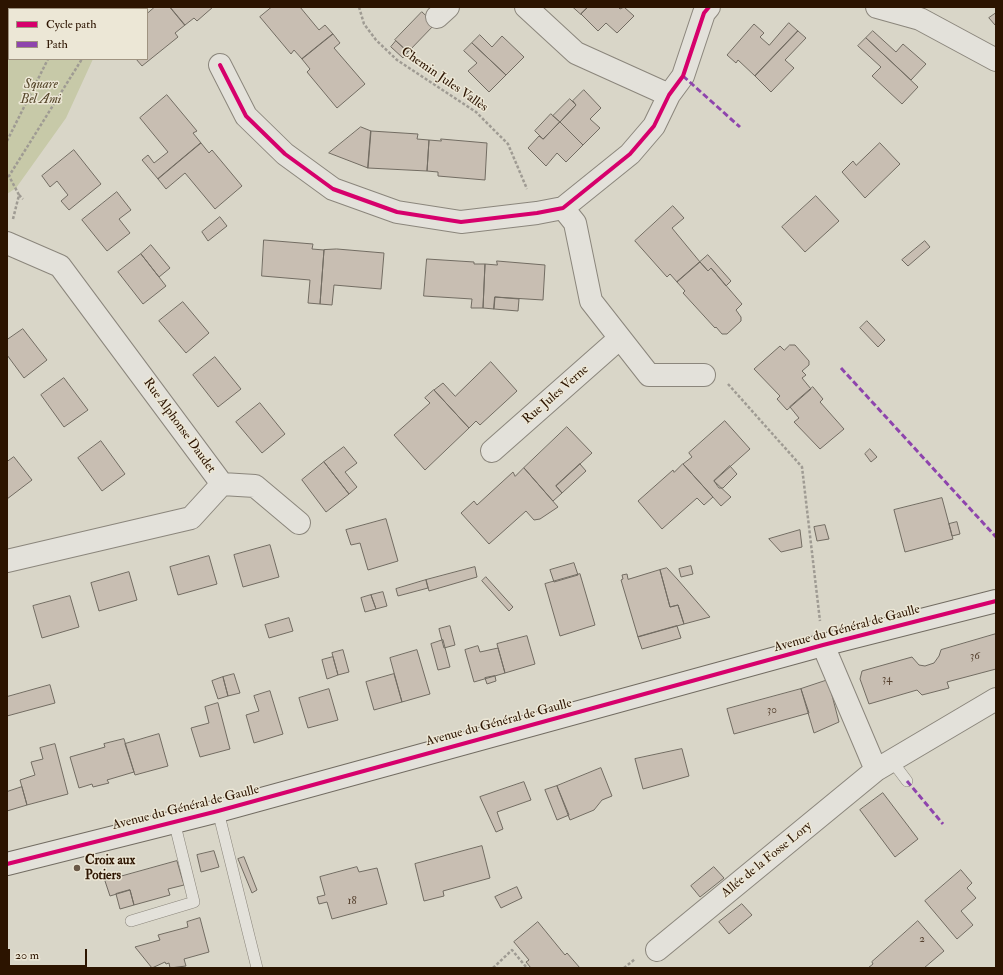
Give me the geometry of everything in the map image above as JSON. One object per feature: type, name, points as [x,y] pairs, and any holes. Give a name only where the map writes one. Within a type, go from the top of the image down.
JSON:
[{"type":"street","points":[[526,7],[576,53],[669,95]]},
{"type":"street","points":[[220,64],[246,116],[285,154],[333,189],[397,212],[461,222],[537,213],[563,208],[630,154],[654,126],[669,95],[683,76],[704,13],[709,7]]},
{"type":"street","points":[[877,7],[920,19],[996,60]]},
{"type":"street","points":[[563,208],[575,222],[591,301],[649,375],[704,375]]},
{"type":"street","name":"Rue Alphonse Daudet","points":[[7,243],[60,266],[222,484],[191,518],[7,561]]},
{"type":"street","name":"Rue Jules Verne","points":[[492,451],[620,338]]},
{"type":"street","points":[[222,484],[255,486],[299,523]]},
{"type":"street","name":"Avenue du Général de Gaulle","points":[[7,864],[218,811],[823,645],[996,601]]},
{"type":"street","points":[[823,645],[884,765]]},
{"type":"street","name":"Allée de la Fosse Lory","points":[[658,950],[884,765],[996,699]]},
{"type":"lane","points":[[884,765],[907,780]]},
{"type":"lane","points":[[218,811],[257,968]]},
{"type":"lane","points":[[131,921],[194,902],[174,821]]},
{"type":"path","points":[[7,141],[48,60]]},
{"type":"path","points":[[9,176],[81,60]]},
{"type":"path","points":[[7,171],[23,199]]},
{"type":"path","points":[[12,221],[19,194]]},
{"type":"path","points":[[704,375],[726,381],[802,467],[823,645]]},
{"type":"path","points":[[493,968],[512,950],[527,968]]},
{"type":"green space","name":"Square Bel Ami","points":[[7,7],[111,7],[8,8],[8,60],[93,60],[66,118],[16,188],[7,194]]},
{"type":"building","points":[[155,7],[170,7],[185,25],[175,33],[178,37],[142,66],[137,60],[148,60],[148,13]]},
{"type":"building","points":[[170,7],[213,7],[197,21],[194,18],[185,25]]},
{"type":"building","points":[[272,7],[300,7],[319,30],[325,25],[333,34],[302,59],[294,50],[291,54],[260,17]]},
{"type":"building","points":[[573,7],[588,7],[581,14]]},
{"type":"building","points":[[588,7],[618,7],[620,9],[624,7],[634,16],[617,33],[606,23],[598,31],[581,14]]},
{"type":"building","points":[[422,12],[435,24],[408,52],[395,40]]},
{"type":"building","points":[[996,13],[996,25],[995,25],[989,18]]},
{"type":"building","points":[[789,23],[798,31],[755,76],[738,60],[736,63],[727,55],[754,24],[764,33],[760,37],[769,45]]},
{"type":"building","points":[[798,31],[806,38],[785,60],[794,68],[771,92],[755,76]]},
{"type":"building","points":[[873,31],[896,52],[903,44],[926,64],[911,80],[866,38]]},
{"type":"building","points":[[333,34],[340,43],[334,48],[365,84],[337,108],[307,72],[310,69],[302,59]]},
{"type":"building","points":[[480,35],[492,47],[502,36],[524,57],[506,75],[472,43]]},
{"type":"building","points":[[866,38],[918,87],[902,104],[872,76],[881,67],[858,46]]},
{"type":"building","points":[[396,41],[408,52],[403,58],[391,47]]},
{"type":"building","points":[[472,43],[506,75],[489,92],[468,71],[477,63],[464,51]]},
{"type":"building","points":[[584,90],[601,108],[590,119],[600,128],[583,145],[560,122],[576,105],[573,101]]},
{"type":"building","points":[[167,95],[197,131],[193,133],[201,143],[158,179],[142,160],[148,155],[154,163],[168,152],[140,118]]},
{"type":"building","points":[[570,99],[576,105],[560,122],[553,116]]},
{"type":"building","points":[[551,114],[560,122],[543,139],[535,131]]},
{"type":"building","points":[[560,122],[583,145],[566,162],[557,153],[546,166],[528,148],[539,136],[543,139]]},
{"type":"building","points":[[361,127],[371,131],[368,168],[329,153]]},
{"type":"building","points":[[371,131],[418,134],[417,139],[429,140],[427,171],[368,168]]},
{"type":"building","points":[[441,139],[487,143],[485,180],[438,176],[438,172],[427,171],[429,140],[441,141]]},
{"type":"building","points":[[201,143],[209,153],[212,150],[242,186],[215,209],[185,173],[166,189],[158,179]]},
{"type":"building","points":[[880,143],[900,164],[865,198],[842,172],[853,161],[856,165]]},
{"type":"building","points":[[74,150],[101,184],[69,210],[61,201],[68,195],[57,181],[50,187],[42,176]]},
{"type":"building","points":[[117,192],[131,210],[119,219],[130,233],[107,251],[82,220]]},
{"type":"building","points":[[816,196],[839,221],[805,252],[782,227]]},
{"type":"building","points":[[673,206],[684,218],[672,228],[700,262],[677,282],[670,274],[667,277],[635,241]]},
{"type":"building","points":[[220,217],[227,226],[208,241],[202,232]]},
{"type":"building","points":[[264,240],[313,244],[312,249],[324,250],[320,304],[308,303],[310,280],[262,276]]},
{"type":"building","points":[[925,241],[930,247],[908,266],[902,260]]},
{"type":"building","points":[[151,245],[170,268],[159,277],[141,254]]},
{"type":"building","points":[[337,249],[384,253],[381,289],[334,285],[332,305],[320,304],[324,250]]},
{"type":"building","points":[[141,254],[166,286],[143,304],[118,272]]},
{"type":"building","points":[[708,255],[731,281],[726,286],[711,268],[708,271],[700,262]]},
{"type":"building","points":[[427,259],[485,264],[483,308],[471,308],[472,299],[424,296]]},
{"type":"building","points":[[497,261],[545,265],[543,300],[495,297],[494,309],[483,308],[485,264],[497,265]]},
{"type":"building","points":[[700,262],[708,271],[711,268],[742,304],[736,310],[741,317],[741,321],[727,334],[722,334],[716,327],[715,328],[683,293],[685,291],[677,282]]},
{"type":"building","points":[[495,297],[519,299],[518,311],[494,309]]},
{"type":"building","points":[[183,302],[209,333],[186,353],[159,321]]},
{"type":"building","points":[[867,321],[885,340],[878,347],[860,328]]},
{"type":"building","points":[[23,329],[47,360],[24,378],[7,355],[7,340]]},
{"type":"building","points":[[790,345],[795,345],[809,361],[809,365],[802,371],[806,375],[802,378],[811,389],[787,410],[777,399],[780,396],[754,369],[780,346],[784,350]]},
{"type":"building","points":[[215,357],[241,389],[218,407],[193,375]]},
{"type":"building","points":[[491,362],[517,391],[480,425],[476,421],[469,428],[434,390],[443,383],[455,396]]},
{"type":"building","points":[[64,378],[88,410],[64,427],[41,395]]},
{"type":"building","points":[[813,387],[823,399],[820,402],[844,429],[820,449],[794,422],[799,418],[790,407]]},
{"type":"building","points":[[434,390],[469,428],[425,470],[394,435],[430,403],[425,398]]},
{"type":"building","points":[[260,403],[285,434],[262,453],[236,422]]},
{"type":"building","points":[[725,421],[750,449],[714,481],[731,497],[721,506],[683,464],[692,457],[689,453]]},
{"type":"building","points":[[567,427],[592,453],[556,486],[562,493],[553,501],[524,468]]},
{"type":"building","points":[[101,441],[125,474],[102,491],[78,458]]},
{"type":"building","points":[[344,447],[357,463],[345,472],[357,487],[349,494],[324,462]]},
{"type":"building","points":[[870,449],[877,457],[871,462],[865,454]]},
{"type":"building","points":[[14,457],[32,480],[7,499],[7,462]]},
{"type":"building","points":[[324,462],[349,494],[326,512],[302,480]]},
{"type":"building","points":[[580,464],[586,471],[562,493],[556,486]]},
{"type":"building","points":[[683,464],[713,497],[704,505],[697,498],[662,529],[638,501],[673,470],[674,472]]},
{"type":"building","points":[[730,466],[737,474],[723,488],[719,488],[714,481]]},
{"type":"building","points":[[524,468],[558,507],[540,519],[534,520],[526,511],[489,544],[461,513],[474,501],[477,505],[513,472],[515,476]]},
{"type":"building","points":[[942,498],[953,539],[905,552],[894,510]]},
{"type":"building","points":[[386,519],[398,561],[368,570],[360,543],[351,545],[346,530]]},
{"type":"building","points":[[957,522],[960,534],[952,536],[949,524]]},
{"type":"building","points":[[825,525],[829,539],[817,541],[814,527]]},
{"type":"building","points":[[800,530],[802,547],[781,552],[769,539]]},
{"type":"building","points":[[270,545],[279,577],[243,587],[234,555]]},
{"type":"building","points":[[209,556],[217,584],[178,595],[170,567]]},
{"type":"building","points":[[574,563],[578,575],[554,582],[550,570]]},
{"type":"building","points":[[691,566],[693,574],[681,577],[679,569]]},
{"type":"building","points":[[475,567],[477,577],[429,591],[426,580]]},
{"type":"building","points":[[667,568],[710,617],[684,624],[678,605],[670,607],[660,570]]},
{"type":"building","points":[[660,570],[670,607],[678,605],[684,624],[638,637],[621,580],[623,579],[622,575],[627,574],[628,579]]},
{"type":"building","points":[[129,572],[137,600],[99,611],[91,583]]},
{"type":"building","points":[[580,574],[595,625],[560,636],[545,584]]},
{"type":"building","points":[[486,577],[513,607],[509,611],[482,581]]},
{"type":"building","points":[[426,580],[428,588],[398,596],[396,589]]},
{"type":"building","points":[[383,592],[387,606],[376,609],[371,595]]},
{"type":"building","points":[[371,595],[376,609],[365,612],[361,598]]},
{"type":"building","points":[[70,596],[79,627],[42,638],[33,606]]},
{"type":"building","points":[[289,618],[293,631],[269,638],[265,625]]},
{"type":"building","points":[[450,626],[455,645],[444,648],[439,629]]},
{"type":"building","points":[[677,626],[681,638],[642,649],[638,637]]},
{"type":"building","points":[[996,634],[996,669],[947,682],[949,688],[922,695],[917,690],[869,704],[860,679],[862,671],[912,657],[919,665],[925,666],[934,663],[941,650]]},
{"type":"building","points":[[527,636],[535,664],[505,673],[497,644]]},
{"type":"building","points":[[443,640],[450,667],[438,670],[431,644]]},
{"type":"building","points":[[478,646],[480,652],[498,648],[505,673],[474,682],[465,650]]},
{"type":"building","points":[[343,650],[349,672],[338,675],[332,653]]},
{"type":"building","points":[[417,650],[430,694],[402,702],[390,658]]},
{"type":"building","points":[[333,657],[338,675],[327,679],[322,660]]},
{"type":"building","points":[[234,674],[240,693],[228,696],[223,677]]},
{"type":"building","points":[[394,674],[402,702],[374,710],[366,682]]},
{"type":"building","points":[[495,676],[496,681],[487,684],[485,678]]},
{"type":"building","points":[[223,677],[228,696],[218,699],[212,681]]},
{"type":"building","points":[[828,680],[839,722],[814,733],[801,689]]},
{"type":"building","points":[[50,685],[55,703],[7,716],[7,697]]},
{"type":"building","points":[[329,689],[338,720],[308,728],[299,698]]},
{"type":"building","points":[[801,689],[809,713],[734,734],[727,709]]},
{"type":"building","points":[[270,691],[283,734],[254,743],[246,715],[259,711],[254,696]]},
{"type":"building","points":[[218,703],[230,749],[200,757],[191,728],[209,723],[205,707]]},
{"type":"building","points":[[159,734],[168,766],[135,775],[125,744]]},
{"type":"building","points":[[124,739],[134,772],[107,780],[109,783],[93,787],[92,784],[79,788],[70,757],[105,747],[104,744]]},
{"type":"building","points":[[55,744],[68,794],[27,805],[20,780],[35,775],[31,762],[43,759],[40,748]]},
{"type":"building","points":[[682,749],[689,776],[643,789],[635,759]]},
{"type":"building","points":[[601,768],[612,796],[602,800],[594,810],[570,820],[557,786]]},
{"type":"building","points":[[524,782],[531,800],[497,812],[503,829],[496,832],[480,797]]},
{"type":"building","points":[[557,786],[569,815],[557,820],[545,790]]},
{"type":"building","points":[[22,787],[27,805],[7,811],[7,792]]},
{"type":"building","points":[[883,793],[918,839],[895,857],[860,810]]},
{"type":"building","points":[[482,846],[490,878],[443,891],[444,896],[424,901],[415,864]]},
{"type":"building","points":[[214,851],[219,867],[201,872],[197,855]]},
{"type":"building","points":[[244,857],[257,890],[252,893],[238,859]]},
{"type":"building","points":[[177,861],[184,885],[168,889],[170,895],[134,905],[130,890],[110,896],[105,881]]},
{"type":"building","points":[[357,867],[359,872],[377,868],[387,904],[332,919],[327,902],[319,904],[317,897],[325,895],[320,877]]},
{"type":"building","points":[[714,867],[724,878],[700,897],[691,886]]},
{"type":"building","points":[[961,870],[972,883],[967,888],[976,898],[961,911],[973,925],[957,939],[925,901]]},
{"type":"building","points":[[517,887],[522,898],[501,908],[495,897]]},
{"type":"building","points":[[130,890],[134,905],[120,909],[116,894]]},
{"type":"building","points":[[742,904],[752,915],[729,934],[719,922]]},
{"type":"building","points":[[200,918],[209,952],[184,959],[186,966],[170,968],[169,963],[166,964],[165,962],[152,968],[135,947],[160,940],[158,935],[188,927],[187,922]]},
{"type":"building","points":[[918,921],[944,951],[924,968],[868,968],[873,964],[872,962]]},
{"type":"building","points":[[538,922],[565,955],[567,953],[580,968],[531,968],[526,962],[529,960],[514,942]]},
{"type":"marked path","points":[[683,76],[740,127]]},
{"type":"marked path","points":[[841,368],[996,537]]},
{"type":"marked path","points":[[907,781],[943,824]]},
{"type":"cycle path","points":[[220,65],[246,116],[285,154],[333,189],[397,212],[461,222],[537,213],[563,208],[630,154],[654,126],[669,95],[683,76],[704,13],[709,7]]},
{"type":"cycle path","points":[[7,864],[218,811],[823,645],[996,601]]},
{"type":"place","name":"Croix aux Potiers","points":[[77,868]]}]
